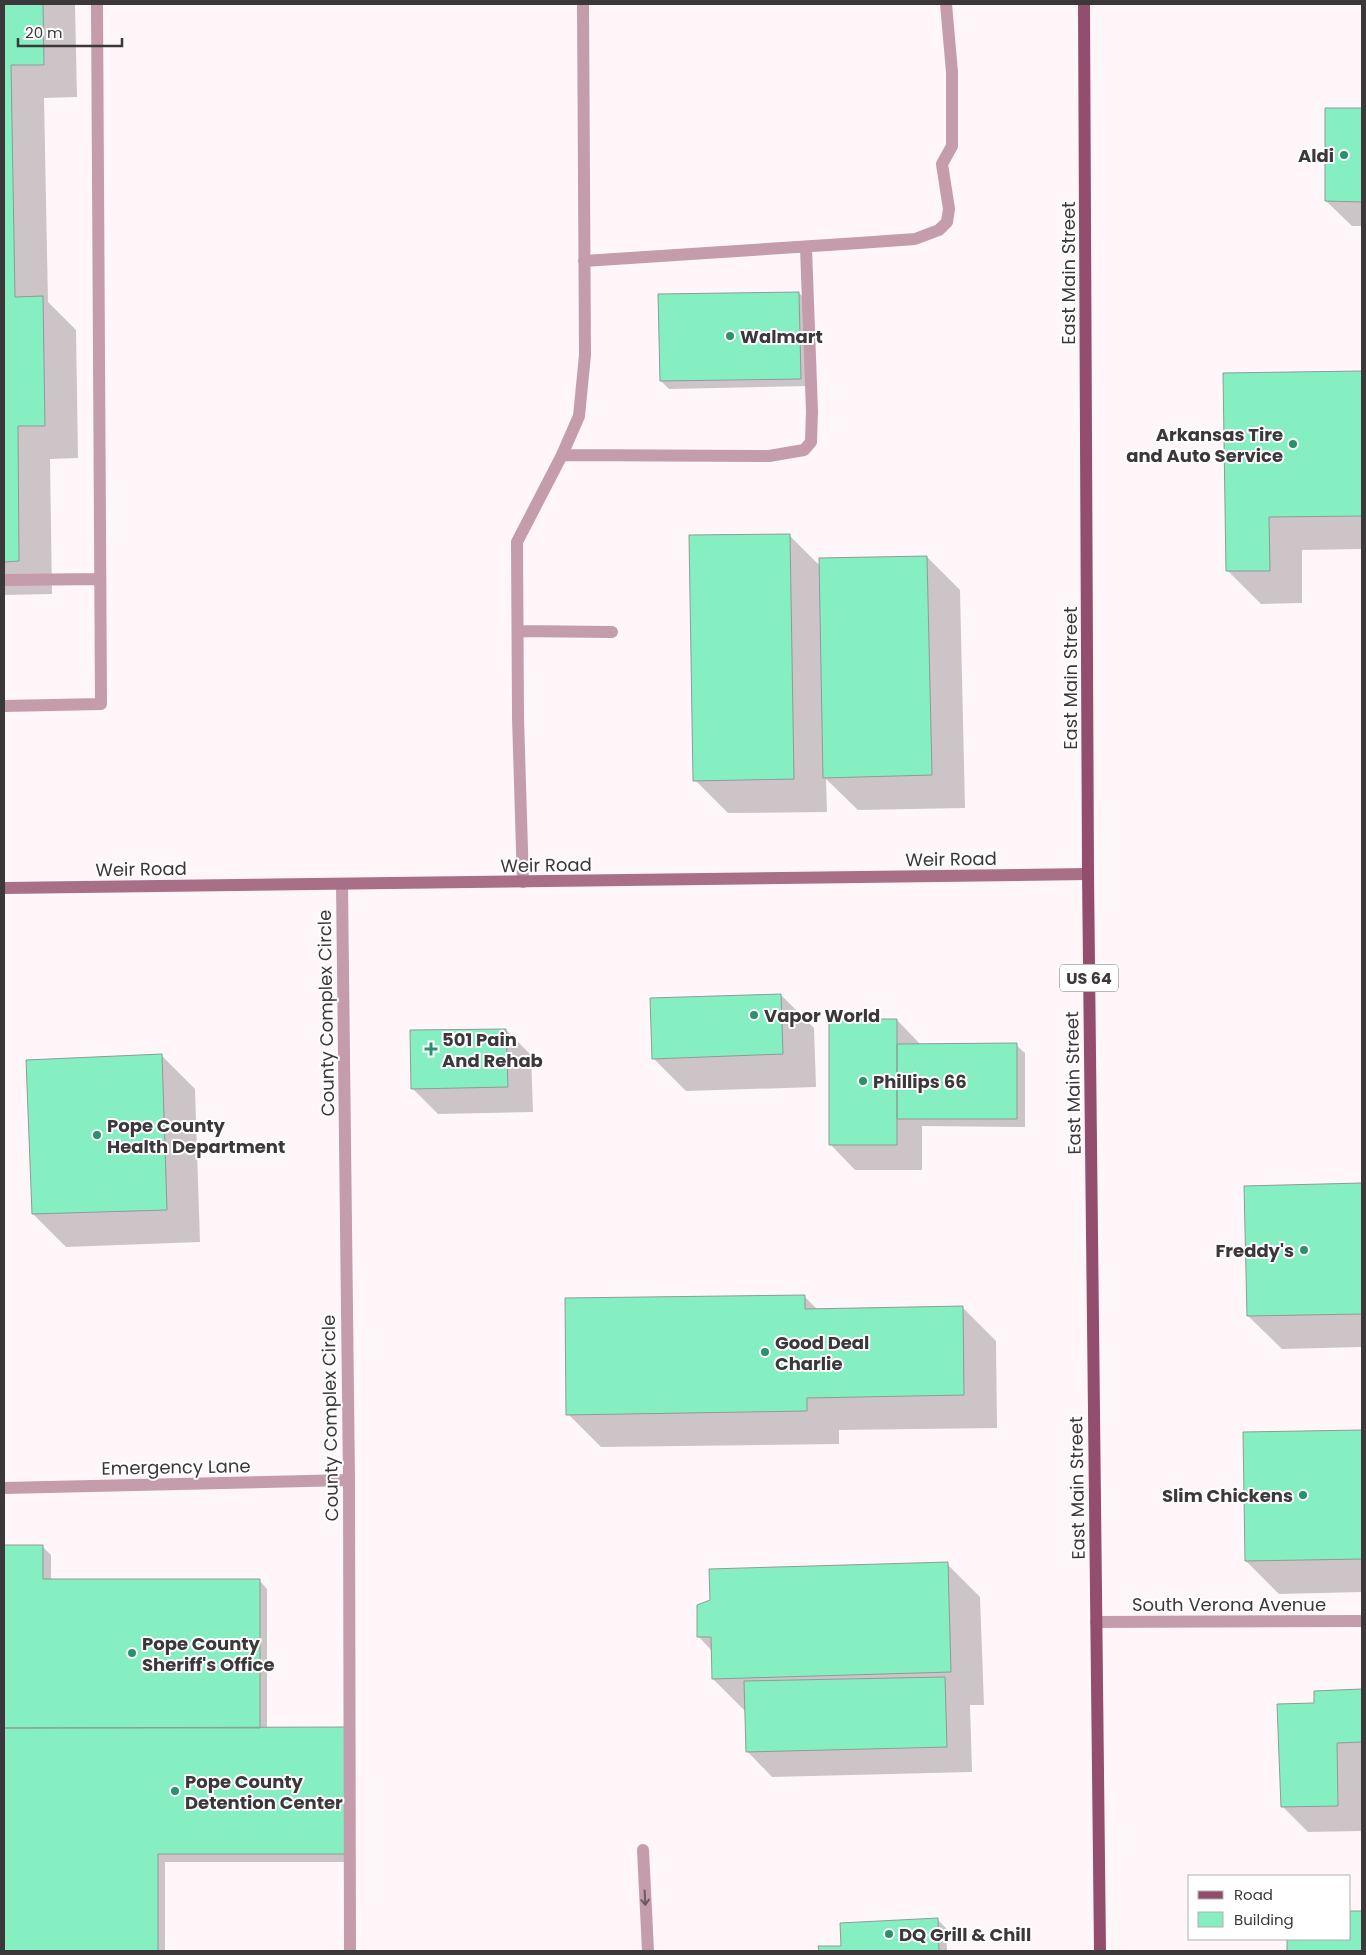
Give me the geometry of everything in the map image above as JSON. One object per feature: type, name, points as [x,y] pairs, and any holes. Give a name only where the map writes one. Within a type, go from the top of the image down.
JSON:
[{"type":"main road","name":"East Main Street","points":[[1084,4],[1088,874],[1100,1951]]},
{"type":"main road","name":"Weir Road","points":[[4,888],[1088,874]]},
{"type":"street","points":[[4,706],[101,704],[97,4]]},
{"type":"street","points":[[523,882],[518,542],[562,455],[579,416],[585,355],[582,4]]},
{"type":"street","points":[[584,260],[806,248],[915,239],[939,230],[947,222],[949,209],[942,164],[952,146],[952,72],[946,4]]},
{"type":"street","points":[[562,455],[769,456],[804,450],[811,442],[812,411],[806,248]]},
{"type":"street","points":[[4,580],[99,579]]},
{"type":"street","points":[[518,631],[612,632]]},
{"type":"street","name":"County Complex Circle","points":[[342,884],[349,1480],[350,1951]]},
{"type":"street","name":"Emergency Lane","points":[[4,1488],[349,1480]]},
{"type":"street","name":"South Verona Avenue","points":[[1096,1622],[1362,1621]]},
{"type":"street","points":[[643,1850],[648,1951]]},
{"type":"building","points":[[4,4],[43,4],[44,65],[11,65],[15,297],[43,296],[45,426],[18,426],[19,561],[4,562]]},
{"type":"building","name":"Aldi","points":[[1325,108],[1362,108],[1362,202],[1325,201]]},
{"type":"building","name":"Walmart","points":[[799,292],[801,379],[660,381],[658,294]]},
{"type":"building","name":"Arkansas Tire and Auto Service","points":[[1362,371],[1362,516],[1269,517],[1270,571],[1226,571],[1223,373]]},
{"type":"building","points":[[790,534],[794,779],[693,781],[689,535]]},
{"type":"building","points":[[927,556],[932,775],[823,778],[819,558]]},
{"type":"building","points":[[781,994],[783,1054],[652,1059],[650,998]]},
{"type":"building","name":"Phillips 66","points":[[829,1019],[897,1019],[897,1145],[829,1145]]},
{"type":"building","points":[[506,1029],[508,1087],[411,1089],[410,1030]]},
{"type":"building","name":"Phillips 66","points":[[1017,1043],[1017,1119],[897,1119],[897,1044]]},
{"type":"building","name":"Pope County Health Department","points":[[162,1054],[167,1210],[32,1214],[26,1060]]},
{"type":"building","name":"Freddy's","points":[[1362,1183],[1362,1314],[1247,1316],[1244,1186]]},
{"type":"building","name":"Good Deal Charlie","points":[[805,1295],[805,1309],[963,1306],[964,1395],[807,1398],[807,1411],[566,1415],[565,1298]]},
{"type":"building","name":"Slim Chickens","points":[[1362,1430],[1362,1559],[1245,1561],[1243,1432]]},
{"type":"building","name":"Pope County Sheriff's Office","points":[[4,1545],[43,1545],[43,1579],[260,1579],[260,1728],[4,1728]]},
{"type":"building","points":[[948,1562],[951,1672],[712,1679],[711,1637],[697,1637],[697,1605],[710,1600],[709,1569]]},
{"type":"building","points":[[945,1677],[947,1747],[746,1752],[744,1681]]},
{"type":"building","points":[[1362,1689],[1362,1742],[1337,1743],[1338,1806],[1281,1807],[1277,1704],[1314,1703],[1314,1691]]},
{"type":"building","name":"Pope County Detention Center","points":[[347,1727],[347,1854],[158,1854],[158,1951],[4,1951],[4,1728]]},
{"type":"building","points":[[1351,1911],[1362,1911],[1362,1951],[1287,1951],[1287,1940],[1351,1940]]},
{"type":"building","name":"DQ Grill & Chill","points":[[938,1918],[939,1951],[819,1951],[818,1946],[841,1946],[840,1923]]},
{"type":"place","name":"Aldi","points":[[1344,155]]},
{"type":"place","name":"Walmart","points":[[730,336]]},
{"type":"place","name":"Arkansas Tire and Auto Service","points":[[1293,444]]},
{"type":"place","name":"Vapor World","points":[[754,1015]]},
{"type":"place","name":"501 Pain And Rehab","points":[[431,1049]]},
{"type":"place","name":"Phillips 66","points":[[863,1081]]},
{"type":"place","name":"Pope County Health Department","points":[[97,1135]]},
{"type":"place","name":"Freddy's","points":[[1304,1250]]},
{"type":"place","name":"Good Deal Charlie","points":[[765,1352]]},
{"type":"place","name":"Slim Chickens","points":[[1303,1495]]},
{"type":"place","name":"Pope County Sheriff's Office","points":[[132,1653]]},
{"type":"place","name":"Pope County Detention Center","points":[[175,1791]]},
{"type":"place","name":"DQ Grill & Chill","points":[[889,1934]]}]
